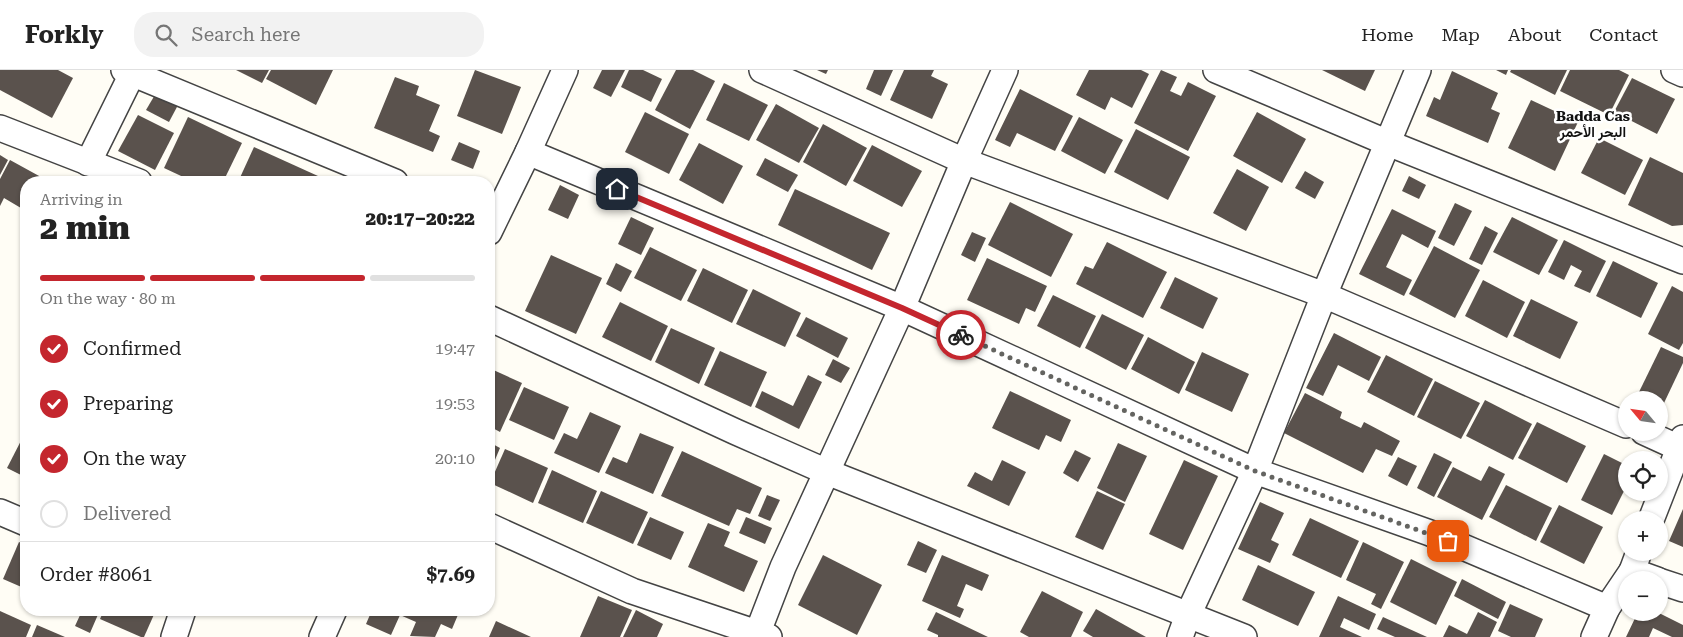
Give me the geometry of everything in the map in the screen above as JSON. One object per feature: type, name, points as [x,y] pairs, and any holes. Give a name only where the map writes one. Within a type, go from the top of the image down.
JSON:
[{"type":"street","points":[[495,216],[528,152],[565,70]]},
{"type":"street","points":[[762,70],[964,161],[1324,295],[1618,422]]},
{"type":"street","points":[[495,529],[632,591],[761,636],[783,567],[902,308],[1005,70]]},
{"type":"street","points":[[1216,70],[1388,143],[1683,261]]},
{"type":"street","points":[[1184,626],[1255,471],[1324,295],[1418,70]]},
{"type":"street","points":[[1674,70],[1683,74]]},
{"type":"street","points":[[88,163],[130,71],[381,176]]},
{"type":"street","points":[[0,128],[123,176]]},
{"type":"street","points":[[528,152],[902,308],[1255,471],[1430,533],[1606,608]]},
{"type":"street","points":[[495,321],[736,432],[1184,626],[1244,637]]},
{"type":"street","points":[[1655,511],[1681,443],[1668,439]]},
{"type":"street","points":[[0,512],[20,520]]},
{"type":"street","points":[[1594,637],[1606,608],[1635,562],[1646,571]]},
{"type":"street","points":[[1668,584],[1683,590]]},
{"type":"street","points":[[174,637],[181,616]]},
{"type":"street","points":[[325,636],[332,616]]},
{"type":"building","points":[[0,70],[58,70],[73,78],[52,118],[0,90]]},
{"type":"building","points":[[236,70],[269,70],[262,83]]},
{"type":"building","points":[[271,70],[333,70],[316,105],[266,79]]},
{"type":"building","points":[[475,70],[521,87],[502,134],[457,116]]},
{"type":"building","points":[[602,70],[625,70],[611,97],[593,88]]},
{"type":"building","points":[[629,70],[643,70],[662,79],[651,102],[621,87]]},
{"type":"building","points":[[676,70],[693,70],[715,81],[690,129],[655,110]]},
{"type":"building","points":[[817,70],[828,70],[826,74]]},
{"type":"building","points":[[874,70],[893,70],[881,96],[866,89]]},
{"type":"building","points":[[904,70],[934,70],[931,76],[948,84],[932,119],[890,100]]},
{"type":"building","points":[[1089,70],[1141,70],[1149,74],[1132,108],[1111,97],[1105,110],[1076,95]]},
{"type":"building","points":[[1161,70],[1177,77],[1170,91],[1181,96],[1188,82],[1216,96],[1188,151],[1134,123]]},
{"type":"building","points":[[1322,70],[1375,70],[1365,91]]},
{"type":"building","points":[[1496,70],[1508,70],[1506,75]]},
{"type":"building","points":[[1511,70],[1567,70],[1555,95],[1510,72]]},
{"type":"building","points":[[1570,70],[1619,70],[1629,75],[1609,115],[1560,91]]},
{"type":"building","points":[[1452,71],[1498,93],[1491,109],[1500,113],[1488,143],[1426,116],[1434,97],[1440,100]]},
{"type":"building","points":[[395,77],[419,86],[416,95],[440,105],[429,131],[440,136],[433,152],[374,128]]},
{"type":"building","points":[[1632,78],[1675,99],[1657,134],[1614,112]]},
{"type":"building","points":[[724,83],[768,105],[749,141],[706,120]]},
{"type":"building","points":[[1020,89],[1073,116],[1055,151],[1017,133],[1010,147],[995,140]]},
{"type":"building","points":[[156,93],[178,105],[169,122],[146,110]]},
{"type":"building","points":[[1531,100],[1578,122],[1555,171],[1508,148]]},
{"type":"building","points":[[776,104],[819,128],[799,163],[756,140]]},
{"type":"building","points":[[645,112],[689,134],[669,174],[625,152]]},
{"type":"building","points":[[1257,112],[1306,139],[1282,183],[1233,156]]},
{"type":"building","points":[[138,115],[174,133],[155,170],[118,151]]},
{"type":"building","points":[[188,117],[242,143],[226,176],[181,176],[164,168]]},
{"type":"building","points":[[1079,117],[1123,140],[1105,174],[1061,151]]},
{"type":"building","points":[[823,124],[867,148],[846,186],[803,162]]},
{"type":"building","points":[[1136,129],[1190,157],[1168,200],[1114,172]]},
{"type":"building","points":[[1599,138],[1643,160],[1625,195],[1581,173]]},
{"type":"building","points":[[459,142],[480,151],[473,169],[451,160]]},
{"type":"building","points":[[699,143],[743,166],[723,204],[679,180]]},
{"type":"building","points":[[872,145],[922,171],[902,207],[853,181]]},
{"type":"building","points":[[254,147],[318,176],[241,176]]},
{"type":"building","points":[[0,155],[8,160],[0,175]]},
{"type":"building","points":[[1650,157],[1683,173],[1683,225],[1672,226],[1628,205]]},
{"type":"building","points":[[765,158],[798,175],[788,192],[756,175]]},
{"type":"building","points":[[10,160],[39,176],[20,176],[20,207],[4,198],[0,206],[0,179]]},
{"type":"building","points":[[1237,169],[1269,187],[1246,231],[1213,213]]},
{"type":"building","points":[[1305,171],[1324,182],[1315,199],[1295,188]]},
{"type":"building","points":[[1409,176],[1426,185],[1419,199],[1402,191]]},
{"type":"building","points":[[560,185],[579,195],[568,219],[548,210]]},
{"type":"building","points":[[795,189],[890,233],[872,270],[778,225]]},
{"type":"building","points":[[1010,202],[1073,234],[1051,277],[988,245]]},
{"type":"building","points":[[1455,203],[1472,211],[1454,246],[1438,238]]},
{"type":"building","points":[[1392,209],[1436,231],[1428,248],[1402,234],[1386,267],[1412,280],[1404,296],[1359,274]]},
{"type":"building","points":[[631,217],[654,228],[641,255],[618,244]]},
{"type":"building","points":[[1512,217],[1558,240],[1539,275],[1493,252]]},
{"type":"building","points":[[1485,226],[1498,233],[1482,265],[1469,259]]},
{"type":"building","points":[[972,232],[986,238],[975,262],[961,255]]},
{"type":"building","points":[[1564,240],[1606,261],[1590,293],[1574,286],[1582,271],[1571,265],[1564,280],[1548,272]]},
{"type":"building","points":[[1107,242],[1167,272],[1143,318],[1076,284],[1085,266],[1093,269]]},
{"type":"building","points":[[1434,246],[1480,270],[1455,318],[1409,294]]},
{"type":"building","points":[[650,247],[697,270],[681,301],[634,278]]},
{"type":"building","points":[[551,255],[602,278],[576,334],[525,311]]},
{"type":"building","points":[[987,258],[1047,286],[1035,312],[1026,308],[1019,324],[967,300]]},
{"type":"building","points":[[1613,261],[1658,283],[1641,318],[1596,296]]},
{"type":"building","points":[[616,263],[632,271],[621,292],[606,284]]},
{"type":"building","points":[[703,268],[748,290],[732,323],[687,301]]},
{"type":"building","points":[[1175,277],[1218,298],[1203,329],[1160,308]]},
{"type":"building","points":[[1483,280],[1525,302],[1507,338],[1465,316]]},
{"type":"building","points":[[1672,286],[1683,292],[1683,343],[1679,350],[1648,334]]},
{"type":"building","points":[[753,289],[801,313],[785,347],[736,324]]},
{"type":"building","points":[[1053,295],[1096,316],[1080,348],[1037,326]]},
{"type":"building","points":[[1531,299],[1578,322],[1560,359],[1513,336]]},
{"type":"building","points":[[620,302],[668,326],[651,361],[602,337]]},
{"type":"building","points":[[1102,314],[1144,335],[1126,370],[1085,348]]},
{"type":"building","points":[[806,317],[848,338],[838,358],[796,336]]},
{"type":"building","points":[[671,328],[715,348],[699,384],[655,362]]},
{"type":"building","points":[[1334,333],[1381,357],[1369,381],[1338,365],[1323,396],[1306,388]]},
{"type":"building","points":[[1148,337],[1195,362],[1179,394],[1131,369]]},
{"type":"building","points":[[1661,347],[1683,357],[1683,363],[1668,395],[1668,391],[1639,391]]},
{"type":"building","points":[[720,351],[767,372],[751,407],[704,385]]},
{"type":"building","points":[[1202,352],[1249,374],[1232,412],[1185,390]]},
{"type":"building","points":[[1386,355],[1433,379],[1414,416],[1367,392]]},
{"type":"building","points":[[833,359],[850,368],[841,383],[825,375]]},
{"type":"building","points":[[495,371],[522,383],[500,432],[495,429]]},
{"type":"building","points":[[808,375],[822,382],[799,429],[755,407],[762,391],[793,406]]},
{"type":"building","points":[[1435,381],[1480,403],[1461,439],[1417,417]]},
{"type":"building","points":[[524,387],[569,407],[554,440],[509,420]]},
{"type":"building","points":[[1010,391],[1071,420],[1061,442],[1046,435],[1039,450],[992,428]]},
{"type":"building","points":[[1305,393],[1342,412],[1340,418],[1361,428],[1364,422],[1400,441],[1392,456],[1376,449],[1363,473],[1284,433]]},
{"type":"building","points":[[1485,400],[1532,424],[1513,460],[1466,436]]},
{"type":"building","points":[[590,412],[621,426],[599,473],[554,453],[564,433],[577,439]]},
{"type":"building","points":[[1537,422],[1586,446],[1567,483],[1518,458]]},
{"type":"building","points":[[640,433],[674,447],[653,494],[605,473],[613,457],[627,463]]},
{"type":"building","points":[[20,443],[20,474],[7,468]]},
{"type":"building","points":[[1118,443],[1147,456],[1125,502],[1097,488]]},
{"type":"building","points":[[495,445],[500,448],[495,460]]},
{"type":"building","points":[[505,449],[548,468],[533,503],[495,485],[495,472]]},
{"type":"building","points":[[1075,450],[1091,458],[1078,482],[1063,473]]},
{"type":"building","points":[[682,451],[762,488],[750,514],[737,509],[729,526],[661,496]]},
{"type":"building","points":[[1434,453],[1452,462],[1434,497],[1417,488]]},
{"type":"building","points":[[1604,454],[1618,461],[1619,501],[1612,515],[1581,500]]},
{"type":"building","points":[[1398,457],[1417,466],[1407,486],[1388,476]]},
{"type":"building","points":[[1002,460],[1026,472],[1009,506],[967,486],[975,472],[992,481]]},
{"type":"building","points":[[1184,460],[1218,476],[1183,550],[1149,534]]},
{"type":"building","points":[[1489,466],[1505,474],[1482,520],[1437,497],[1453,467],[1481,481]]},
{"type":"building","points":[[552,470],[597,491],[583,523],[538,503]]},
{"type":"building","points":[[1506,485],[1552,508],[1536,541],[1489,517]]},
{"type":"building","points":[[601,491],[648,512],[633,544],[586,523]]},
{"type":"building","points":[[1097,491],[1125,504],[1103,550],[1075,537]]},
{"type":"building","points":[[767,495],[780,500],[770,521],[758,516]]},
{"type":"building","points":[[1260,502],[1284,513],[1271,540],[1279,544],[1270,563],[1238,549]]},
{"type":"building","points":[[1559,505],[1603,527],[1584,564],[1540,542]]},
{"type":"building","points":[[1683,509],[1683,547],[1669,541]]},
{"type":"building","points":[[650,517],[684,532],[671,560],[637,545]]},
{"type":"building","points":[[746,517],[772,528],[765,544],[739,533]]},
{"type":"building","points":[[1310,518],[1359,541],[1341,578],[1292,555]]},
{"type":"building","points":[[708,523],[730,532],[724,546],[758,561],[744,592],[688,567]]},
{"type":"building","points":[[918,541],[937,550],[926,573],[907,565]]},
{"type":"building","points":[[19,542],[20,542],[20,586],[3,579]]},
{"type":"building","points":[[1363,542],[1404,562],[1381,609],[1371,604],[1376,594],[1346,580]]},
{"type":"building","points":[[823,555],[882,585],[857,635],[798,605]]},
{"type":"building","points":[[942,555],[989,575],[982,591],[966,584],[957,606],[964,609],[960,618],[922,601]]},
{"type":"building","points":[[1411,559],[1457,582],[1436,625],[1390,602]]},
{"type":"building","points":[[1258,565],[1315,592],[1298,626],[1242,600]]},
{"type":"building","points":[[1462,579],[1506,602],[1498,619],[1454,596]]},
{"type":"building","points":[[1042,591],[1083,612],[1071,637],[1029,637],[1020,632]]},
{"type":"building","points":[[598,596],[632,610],[620,637],[580,637]]},
{"type":"building","points":[[1338,596],[1376,614],[1369,630],[1344,618],[1340,627],[1362,637],[1319,637]]},
{"type":"building","points":[[1510,604],[1543,619],[1535,637],[1511,637],[1498,631]]},
{"type":"building","points":[[1096,609],[1146,637],[1093,637],[1083,631]]},
{"type":"building","points":[[636,610],[663,624],[657,637],[623,637]]},
{"type":"building","points":[[0,611],[31,625],[26,637],[0,637]]},
{"type":"building","points":[[936,612],[988,637],[938,637],[938,635],[927,630]]},
{"type":"building","points":[[1478,612],[1497,622],[1490,637],[1443,637],[1449,625],[1467,634]]},
{"type":"building","points":[[80,616],[97,616],[90,633],[75,626]]},
{"type":"building","points":[[101,616],[153,616],[144,637],[100,619]]},
{"type":"building","points":[[369,616],[400,616],[391,635],[366,624]]},
{"type":"building","points":[[402,616],[457,616],[452,629],[441,624],[435,637],[410,636],[416,622]]},
{"type":"building","points":[[1383,617],[1427,637],[1395,637],[1377,629]]},
{"type":"building","points":[[1668,618],[1683,625],[1683,637],[1672,637],[1653,628],[1649,637],[1626,637],[1634,621],[1668,621]]},
{"type":"building","points":[[496,621],[531,637],[489,637]]},
{"type":"building","points":[[37,625],[65,637],[32,637]]},
{"type":"way so far","points":[[961,335],[1255,471],[1448,541]]},
{"type":"district","name":"Badda Cas البحر الأحمر","points":[[1593,124]]},
{"type":"route","points":[[617,189],[902,308],[961,335]]}]
